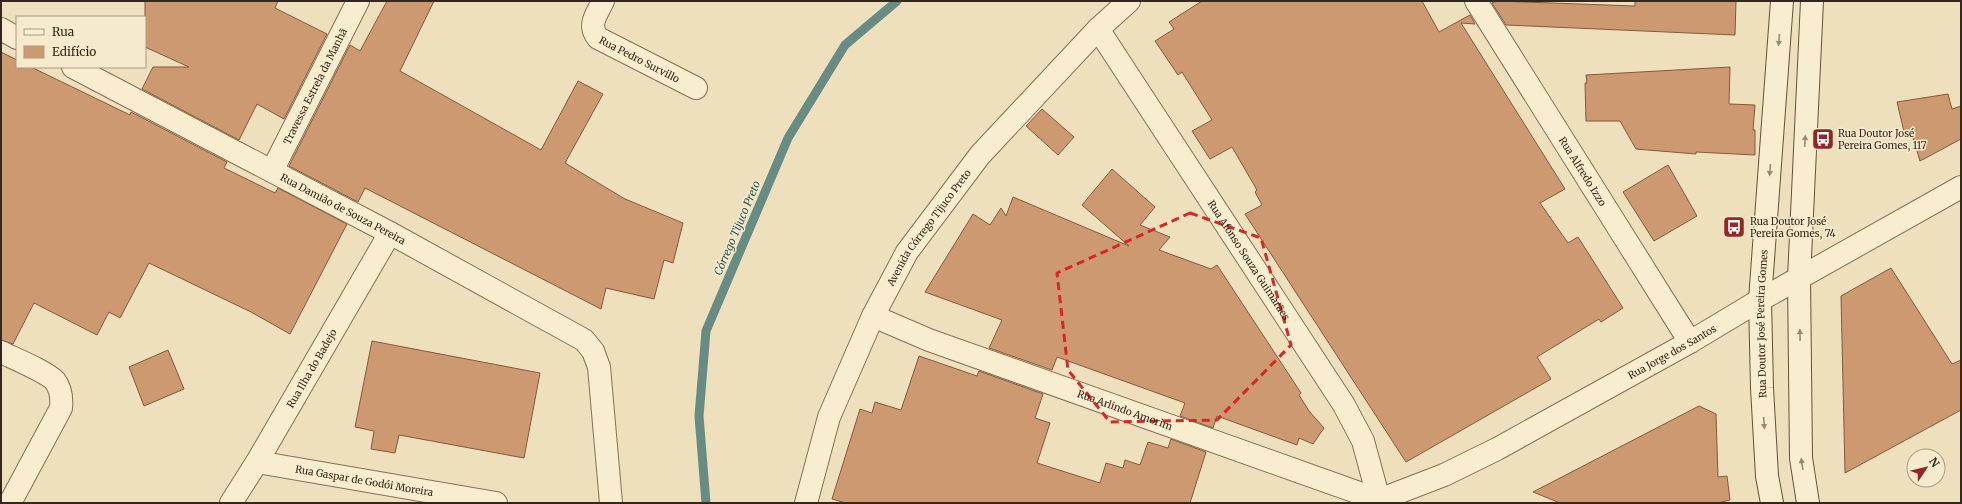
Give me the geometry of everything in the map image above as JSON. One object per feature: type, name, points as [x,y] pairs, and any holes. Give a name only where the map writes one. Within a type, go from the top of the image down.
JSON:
[{"type":"street","name":"Travessa Estrela da Manhã","points":[[272,171],[358,1]]},
{"type":"street","name":"Rua Pedro Survillo","points":[[603,1],[592,22],[594,34],[598,38],[696,88]]},
{"type":"street","name":"Avenida Córrego Tijuco Preto","points":[[806,503],[829,417],[873,316],[907,252],[980,155],[1098,29],[1129,1]]},
{"type":"street","name":"Rua Alfredo Izzo","points":[[1476,1],[1690,342]]},
{"type":"street","name":"Rua Doutor José Pereira Gomes","points":[[1772,503],[1767,476],[1762,395],[1760,300],[1782,1]]},
{"type":"street","points":[[1808,503],[1801,458],[1799,278],[1812,1]]},
{"type":"street","points":[[1,29],[16,37]]},
{"type":"street","name":"Rua Afonso Souza Guimarães","points":[[1098,29],[1344,405],[1363,441],[1378,501]]},
{"type":"street","name":"Rua Damião de Souza Pereira","points":[[75,68],[390,233],[584,340],[593,351],[599,366],[610,503]]},
{"type":"street","name":"Rua Jorge dos Santos","points":[[1378,501],[1444,474],[1497,449],[1690,342],[1760,300],[1961,187]]},
{"type":"street","name":"Rua Ilha do Badejo","points":[[231,503],[257,462],[390,233]]},
{"type":"street","name":"Rua Arlindo Amorim","points":[[873,316],[929,340],[1378,501]]},
{"type":"street","points":[[1,352],[54,380],[62,399],[61,408],[10,503]]},
{"type":"street","name":"Rua Gaspar de Godói Moreira","points":[[257,462],[496,503]]},
{"type":"highlighted area","points":[[1190,213],[1261,238],[1291,345],[1217,420],[1110,422],[1068,370],[1057,273]]},
{"type":"building","points":[[145,1],[278,1],[275,8],[327,34],[284,119],[257,104],[239,140],[142,89],[153,67],[189,67],[146,47]]},
{"type":"building","points":[[387,1],[434,1],[400,71],[541,150],[578,81],[603,94],[565,163],[625,199],[683,223],[673,263],[664,260],[654,299],[606,288],[601,309],[365,188],[358,202],[289,166],[350,45],[360,51]]},
{"type":"building","points":[[1202,1],[1422,1],[1439,32],[1470,15],[1475,24],[1461,23],[1565,189],[1540,203],[1568,243],[1578,237],[1623,308],[1601,322],[1599,319],[1537,357],[1551,379],[1406,462],[1245,214],[1262,205],[1255,192],[1257,190],[1232,147],[1210,159],[1192,131],[1212,120],[1182,72],[1178,75],[1155,41],[1174,29],[1169,22]]},
{"type":"building","points":[[1496,1],[1635,6],[1635,1],[1736,1],[1735,35],[1506,25],[1492,3]]},
{"type":"building","points":[[1,52],[16,60],[16,68],[33,68],[130,115],[131,112],[227,162],[224,168],[275,193],[278,188],[347,224],[290,334],[251,312],[149,263],[120,318],[109,312],[97,335],[34,303],[13,344],[1,340]]},
{"type":"building","points":[[1730,67],[1729,104],[1755,105],[1753,130],[1755,130],[1755,155],[1696,152],[1696,154],[1636,149],[1620,121],[1586,121],[1586,75]]},
{"type":"building","points":[[1948,94],[1952,109],[1961,106],[1961,139],[1920,161],[1912,134],[1905,136],[1897,102]]},
{"type":"building","points":[[1042,109],[1074,137],[1058,155],[1026,126]]},
{"type":"building","points":[[1668,165],[1697,216],[1654,241],[1623,192]]},
{"type":"building","points":[[1112,169],[1155,207],[1140,225],[1170,237],[1159,250],[1211,269],[1217,265],[1301,393],[1299,395],[1309,411],[1324,428],[1313,444],[1299,438],[1297,445],[1217,416],[1213,428],[1180,416],[1185,403],[1057,357],[1052,370],[989,348],[1002,320],[925,292],[973,214],[990,225],[1001,208],[1006,216],[1013,197],[1129,246],[1082,205]]},
{"type":"building","points":[[1891,268],[1952,364],[1961,360],[1961,410],[1845,473],[1841,296]]},
{"type":"building","points":[[372,341],[540,373],[524,458],[399,435],[395,453],[371,449],[374,431],[355,427]]},
{"type":"building","points":[[168,350],[184,389],[144,406],[129,367]]},
{"type":"building","points":[[919,356],[977,376],[979,371],[1043,394],[1035,418],[1050,423],[1037,463],[1100,483],[1106,463],[1123,468],[1125,460],[1140,465],[1148,442],[1168,448],[1171,439],[1206,452],[1190,503],[846,503],[832,499],[860,409],[872,413],[875,402],[901,410]]},
{"type":"building","points":[[1699,406],[1716,414],[1718,477],[1727,476],[1730,500],[1718,503],[1560,503],[1533,492]]},
{"type":"waterway","name":"Córrego Tijuco Preto","points":[[706,503],[699,416],[706,331],[788,138],[845,45],[897,1]]},
{"type":"place","name":"Rua Doutor José Pereira Gomes, 117","points":[[1823,139]]},
{"type":"place","name":"Rua Doutor José Pereira Gomes, 74","points":[[1734,227]]}]
